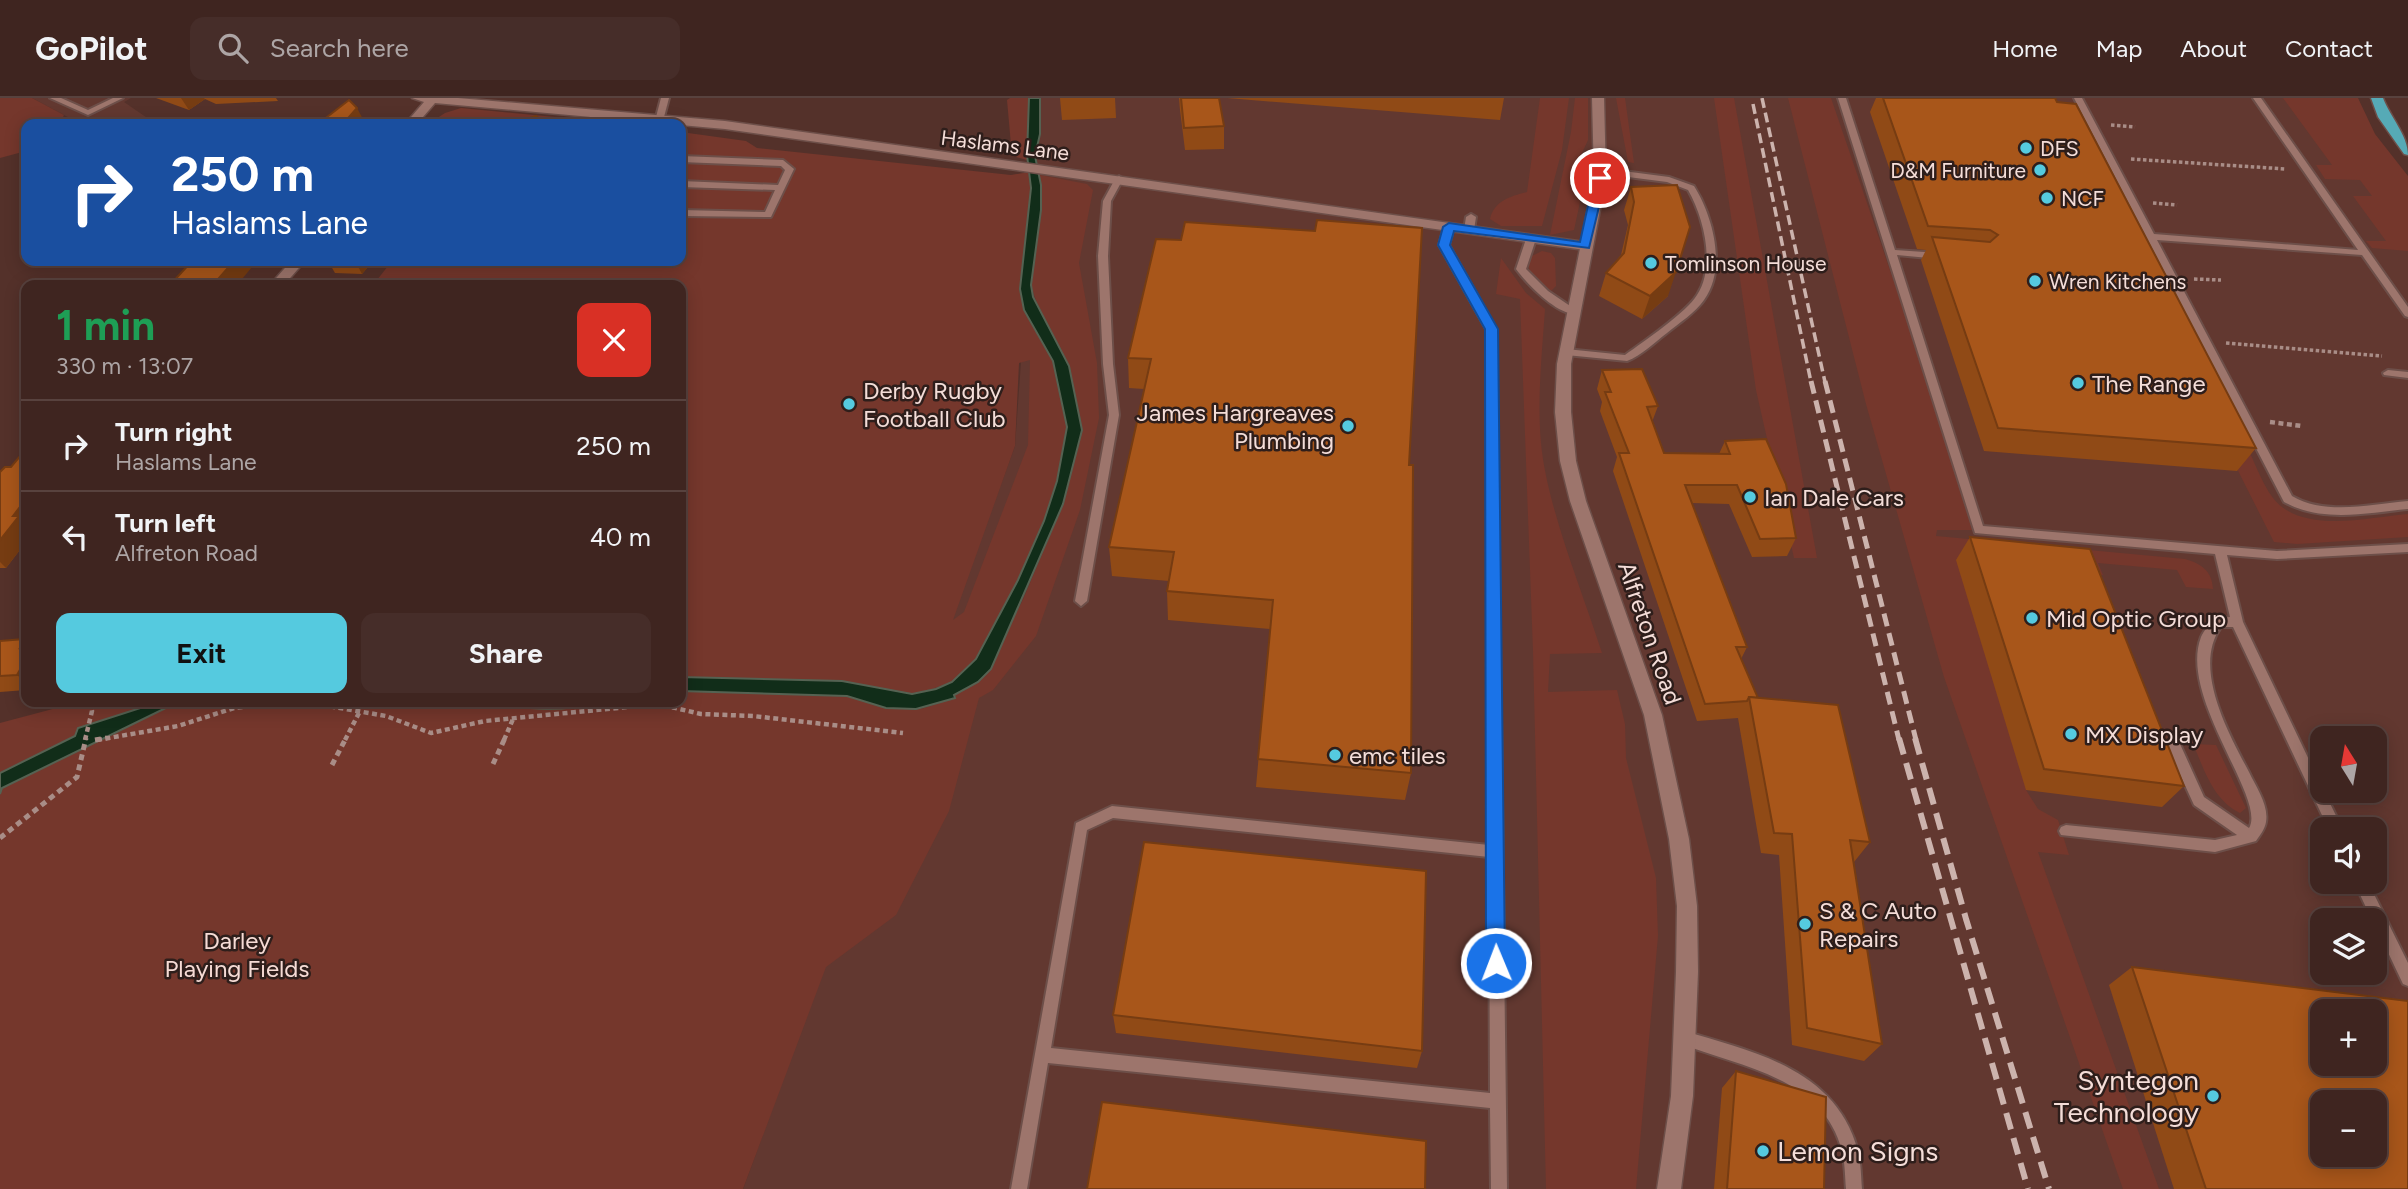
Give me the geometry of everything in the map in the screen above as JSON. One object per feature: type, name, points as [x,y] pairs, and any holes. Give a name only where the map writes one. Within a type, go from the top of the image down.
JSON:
[{"type":"main road","points":[[2377,98],[2384,117],[2408,151]]},
{"type":"street","name":"Alfreton Road","points":[[1598,98],[1600,171],[1566,352],[1563,412],[1568,461],[1578,501],[1653,715],[1679,839],[1687,906],[1684,1038],[1682,1096],[1670,1189]]},
{"type":"street","name":"Haslams Lane","points":[[424,99],[674,119]]},
{"type":"street","points":[[414,119],[424,99]]},
{"type":"street","name":"Haslams Lane","points":[[686,121],[1449,227],[1470,223],[1531,239],[1585,246]]},
{"type":"street","points":[[281,280],[294,266]]},
{"type":"lane","points":[[54,98],[88,113],[119,98]]},
{"type":"lane","points":[[660,117],[665,98]]},
{"type":"lane","points":[[1842,98],[1979,530],[2277,555],[2408,548]]},
{"type":"lane","points":[[2078,98],[2284,492],[2294,503],[2315,510],[2408,505]]},
{"type":"lane","points":[[2257,98],[2407,311]]},
{"type":"lane","points":[[592,119],[597,113]]},
{"type":"lane","points":[[686,159],[783,163],[790,169],[768,215],[686,213]]},
{"type":"lane","points":[[1566,352],[1627,358],[1700,298],[1710,264],[1711,250],[1704,216],[1691,188],[1669,180],[1600,171]]},
{"type":"lane","points":[[1081,601],[1114,415],[1108,364],[1103,256],[1107,201],[1119,179]]},
{"type":"lane","points":[[686,184],[781,188]]},
{"type":"lane","points":[[1449,227],[1444,245],[1491,329],[1499,1189]]},
{"type":"lane","points":[[2151,237],[2367,253]]},
{"type":"lane","points":[[1531,239],[1521,269],[1529,281],[1573,312]]},
{"type":"lane","points":[[1891,253],[1953,257]]},
{"type":"lane","points":[[2388,373],[2408,375]]},
{"type":"lane","points":[[2220,551],[2237,622],[2330,817]]},
{"type":"lane","points":[[2066,831],[2215,846],[2250,836],[2259,825],[2257,802],[2208,691],[2203,668],[2207,632],[2218,622],[2237,622]]},
{"type":"lane","points":[[2175,748],[2199,801],[2250,836]]},
{"type":"lane","points":[[1019,1189],[1081,827],[1112,812],[1494,852]]},
{"type":"lane","points":[[2367,894],[2408,979]]},
{"type":"lane","points":[[1684,1038],[1769,1065],[1796,1078],[1823,1099],[1842,1123],[1850,1142],[1854,1189]]},
{"type":"lane","points":[[1044,1055],[1497,1101]]},
{"type":"path","points":[[2109,157],[2308,171]]},
{"type":"path","points":[[2206,341],[2387,356]]},
{"type":"path","points":[[0,838],[77,777],[91,707]]},
{"type":"path","points":[[95,740],[177,726],[247,707]]},
{"type":"path","points":[[335,707],[386,716],[431,733],[485,721],[637,707]]},
{"type":"path","points":[[668,707],[702,714],[753,716],[903,733]]},
{"type":"path","points":[[332,765],[359,711]]},
{"type":"path","points":[[493,764],[513,719]]},
{"type":"shaded area","points":[[32,98],[131,98],[124,102],[149,119],[72,119]]},
{"type":"shaded area","points":[[1029,98],[1040,98],[1040,134],[1035,156],[1041,185],[1041,210],[1031,285],[1033,297],[1069,366],[1082,430],[1063,504],[991,669],[978,682],[954,695],[955,698],[916,709],[886,708],[847,696],[686,691],[686,677],[842,681],[912,694],[936,689],[952,682],[976,659],[1018,580],[1044,521],[1057,481],[1067,427],[1053,361],[1024,310],[1020,289],[1031,188],[1027,155]]},
{"type":"shaded area","points":[[1040,98],[2356,98],[2364,125],[2408,178],[2408,1189],[743,1189],[1015,446]]},
{"type":"shaded area","points":[[143,707],[168,707],[2,788],[0,794],[0,773],[75,736],[78,728]]},
{"type":"shaded area","points":[[520,707],[574,707],[551,709]]},
{"type":"green space","points":[[0,98],[32,98],[64,115],[62,119],[21,119],[21,152],[0,158]]},
{"type":"green space","points":[[1029,98],[1027,160],[1012,156],[1007,100]]},
{"type":"green space","points":[[1540,98],[1569,98],[1562,150],[1542,226],[1501,226],[1490,219],[1495,208],[1509,198],[1527,192]]},
{"type":"green space","points":[[1575,98],[1588,98],[1588,140],[1574,170],[1580,202],[1574,230],[1550,235],[1571,132]]},
{"type":"green space","points":[[1616,98],[1625,98],[1634,163],[1628,162]]},
{"type":"green space","points":[[1714,98],[1734,98],[1817,558],[1794,558],[1756,390]]},
{"type":"green space","points":[[1788,98],[1831,98],[1979,530],[1937,530],[1936,536],[2185,559],[2201,566],[2211,577],[2213,589],[2186,587],[2177,570],[2098,563],[2103,575],[2083,574],[2026,790],[2038,809],[2058,820],[2069,855],[2038,852],[2159,1189],[2123,1189],[1944,677],[1866,404]]},
{"type":"green space","points":[[2283,98],[2358,98],[2375,134],[2408,176],[2408,251],[2372,248],[2366,241],[2386,241],[2353,196],[2372,196],[2360,180],[2325,179],[2316,165],[2332,165]]},
{"type":"green space","points":[[461,108],[576,119],[436,119]]},
{"type":"green space","name":"Darley Playing Fields","points":[[686,133],[746,141],[757,148],[1011,175],[1029,172],[1031,188],[1020,289],[1053,361],[1061,392],[1067,427],[1057,481],[1044,521],[1018,580],[976,659],[952,682],[926,691],[921,709],[955,698],[953,695],[978,682],[1022,602],[1063,504],[1081,434],[1031,285],[1040,175],[1087,184],[1093,190],[1079,263],[1097,363],[1099,418],[1080,510],[1036,636],[993,690],[979,698],[949,811],[896,915],[826,967],[743,1189],[0,1189],[0,723],[60,707],[122,707],[157,711],[166,707],[686,707],[686,280],[377,280],[388,266],[686,266]],"holes":[[[1030,360],[1028,445],[964,612],[953,620],[1015,446],[1019,363]]]},
{"type":"green space","points":[[1542,251],[1551,253],[1555,258],[1556,286],[1551,291],[1534,278],[1529,269],[1528,258]]},
{"type":"green space","points":[[1501,258],[1526,293],[1545,309],[1540,410],[1545,468],[1566,548],[1602,653],[1550,654],[1548,692],[1617,690],[1625,724],[1626,758],[1656,878],[1658,936],[1636,1189],[1546,1189],[1533,651],[1520,299],[1496,294]]},
{"type":"green space","points":[[2244,440],[2269,492],[2286,509],[2301,517],[2337,521],[2408,514],[2408,537],[2297,544],[2274,542],[2223,441]]},
{"type":"green space","points":[[2193,744],[2216,745],[2246,808],[2240,813],[2216,792]]},
{"type":"building","points":[[1181,98],[1219,98],[1224,126],[1184,128]]},
{"type":"building","points":[[1883,98],[2055,98],[2057,102],[2076,104],[2256,448],[1998,428],[1932,237],[1990,242],[1998,235],[1990,230],[1928,226]]},
{"type":"building","points":[[349,100],[357,108],[347,119],[324,119]]},
{"type":"building","name":"Tomlinson House","points":[[1677,185],[1690,227],[1676,272],[1650,296],[1606,273],[1624,253],[1634,202],[1631,187]]},
{"type":"building","points":[[1317,220],[1422,228],[1409,465],[1413,465],[1411,773],[1258,759],[1273,600],[1167,591],[1174,552],[1109,547],[1151,359],[1128,358],[1156,239],[1181,240],[1185,222],[1315,231]]},
{"type":"building","points":[[187,266],[230,266],[217,280],[175,280]]},
{"type":"building","points":[[1642,369],[1658,406],[1647,407],[1664,453],[1730,454],[1725,441],[1766,439],[1786,484],[1796,538],[1760,539],[1737,485],[1685,485],[1747,647],[1736,647],[1758,698],[1705,704],[1619,453],[1629,453],[1605,392],[1611,392],[1602,370]]},
{"type":"building","points":[[21,455],[21,506],[13,516],[19,516],[0,540],[0,472],[5,467],[11,467]]},
{"type":"building","points":[[1970,537],[2090,549],[2184,786],[2044,769]]},
{"type":"building","points":[[21,639],[21,668],[17,675],[0,676],[0,641]]},
{"type":"building","points":[[1749,697],[1838,705],[1870,842],[1850,840],[1882,1044],[1807,1028],[1792,834],[1774,833]]},
{"type":"building","points":[[1144,842],[1426,871],[1422,1051],[1113,1015]]},
{"type":"building","points":[[2132,967],[2408,1001],[2408,1189],[2206,1189]]},
{"type":"building","name":"Lemon Signs","points":[[1736,1071],[1826,1097],[1824,1189],[1727,1189]]},
{"type":"building","points":[[1102,1102],[1426,1141],[1425,1189],[1087,1189]]},
{"type":"railway","points":[[1762,98],[1825,382]]},
{"type":"railway","points":[[1753,104],[1811,382]]},
{"type":"railway","points":[[1811,381],[1899,740]]},
{"type":"railway","points":[[1825,381],[1916,740]]},
{"type":"railway","points":[[1899,738],[2028,1189]]},
{"type":"railway","points":[[1915,738],[1966,919],[2049,1189]]},
{"type":"place","name":"DFS","points":[[2026,148]]},
{"type":"place","name":"D&M Furniture","points":[[2040,170]]},
{"type":"place","name":"NCF","points":[[2047,198]]},
{"type":"place","name":"Tomlinson House","points":[[1651,263]]},
{"type":"place","name":"Wren Kitchens","points":[[2035,281]]},
{"type":"place","name":"The Range","points":[[2078,383]]},
{"type":"place","name":"Derby Rugby Football Club","points":[[849,404]]},
{"type":"place","name":"James Hargreaves Plumbing","points":[[1348,426]]},
{"type":"place","name":"Ian Dale Cars","points":[[1750,497]]},
{"type":"place","name":"Mid Optic Group","points":[[2032,618]]},
{"type":"place","name":"MX Display","points":[[2071,734]]},
{"type":"place","name":"emc tiles","points":[[1335,755]]},
{"type":"place","name":"S & C Auto Repairs","points":[[1805,924]]},
{"type":"place","name":"Syntegon Technology","points":[[2213,1096]]},
{"type":"place","name":"Lemon Signs","points":[[1763,1151]]},
{"type":"route","points":[[1496,963],[1491,329],[1444,245],[1449,227],[1585,246],[1600,178]]}]
